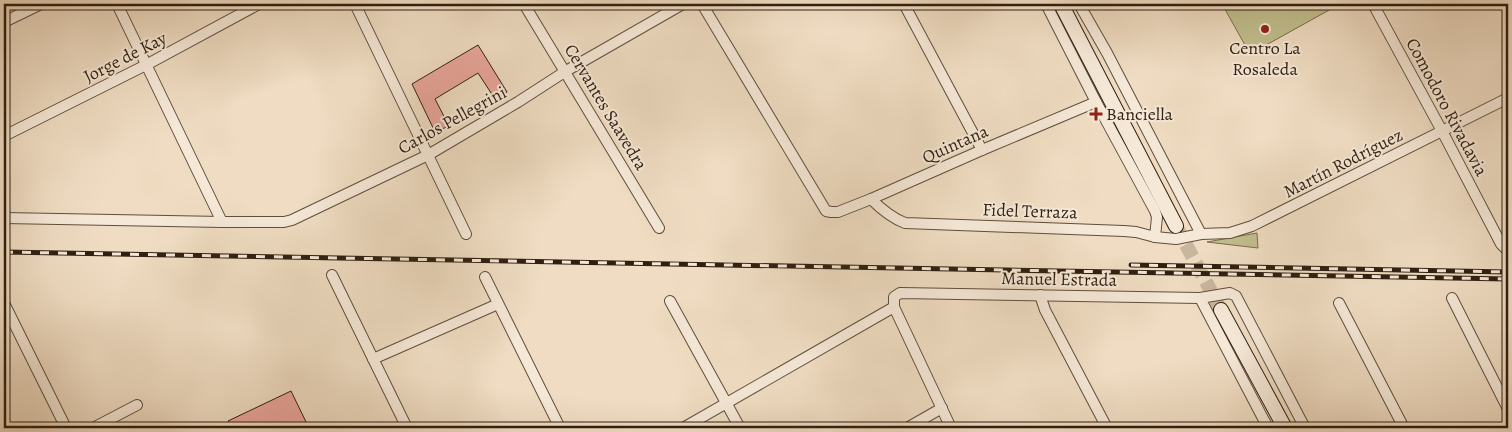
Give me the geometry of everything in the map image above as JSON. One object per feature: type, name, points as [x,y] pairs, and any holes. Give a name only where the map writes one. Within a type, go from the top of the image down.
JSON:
[{"type":"main road","points":[[1062,4],[1176,226]]},
{"type":"main road","points":[[1221,310],[1285,428]]},
{"type":"street","points":[[4,22],[41,4]]},
{"type":"street","points":[[4,218],[222,222],[117,4]]},
{"type":"street","name":"Jorge de Kay","points":[[4,136],[146,65],[259,4]]},
{"type":"street","points":[[355,4],[466,234]]},
{"type":"street","name":"Cervantes Saavedra","points":[[524,4],[659,228]]},
{"type":"street","name":"Carlos Pellegrini","points":[[222,222],[284,222],[292,220],[428,155],[518,102],[566,71],[683,4]]},
{"type":"street","points":[[904,4],[982,150]]},
{"type":"street","points":[[1046,4],[1155,211],[1157,217],[1155,237]]},
{"type":"street","points":[[1079,4],[1201,234]]},
{"type":"street","name":"Comodoro Rivadavia","points":[[1373,4],[1501,244],[1508,251]]},
{"type":"street","name":"Quintana","points":[[706,5],[826,211],[838,212],[874,202],[982,150],[1096,102]]},
{"type":"street","name":"Martín Rodríguez","points":[[1186,238],[1201,234],[1230,233],[1252,226],[1508,98]]},
{"type":"street","name":"Fidel Terraza","points":[[874,202],[889,215],[905,223],[1124,230],[1155,237],[1186,238]]},
{"type":"street","points":[[332,275],[406,428]]},
{"type":"street","points":[[485,277],[560,428]]},
{"type":"street","name":"Manuel Estrada","points":[[894,307],[894,297],[900,292],[1200,298],[1230,293],[1236,296],[1305,428]]},
{"type":"street","points":[[1040,294],[1044,310],[1107,428]]},
{"type":"street","points":[[1200,298],[1268,428]]},
{"type":"street","points":[[1452,298],[1508,409]]},
{"type":"street","points":[[670,301],[740,428]]},
{"type":"street","points":[[4,303],[66,428]]},
{"type":"street","points":[[1339,303],[1404,428]]},
{"type":"street","points":[[373,359],[498,304]]},
{"type":"street","points":[[683,428],[894,307],[951,428]]},
{"type":"street","points":[[93,428],[137,405]]},
{"type":"street","points":[[908,428],[942,408]]},
{"type":"shaded area","name":"Centro La Rosaleda","points":[[1222,4],[1340,4],[1250,54]]},
{"type":"shaded area","points":[[1257,233],[1258,248],[1207,242]]},
{"type":"building","points":[[478,45],[507,92],[495,99],[478,73],[435,99],[449,126],[435,132],[412,84]]},
{"type":"building","points":[[291,391],[309,428],[232,428],[228,421]]},
{"type":"tunnel","points":[[1176,226],[1221,310]]},
{"type":"railway","points":[[4,252],[1508,279]]},
{"type":"railway","points":[[1131,265],[1508,272]]},
{"type":"place","name":"Centro La Rosaleda","points":[[1265,29]]},
{"type":"place","name":"Banciella","points":[[1096,114]]}]
